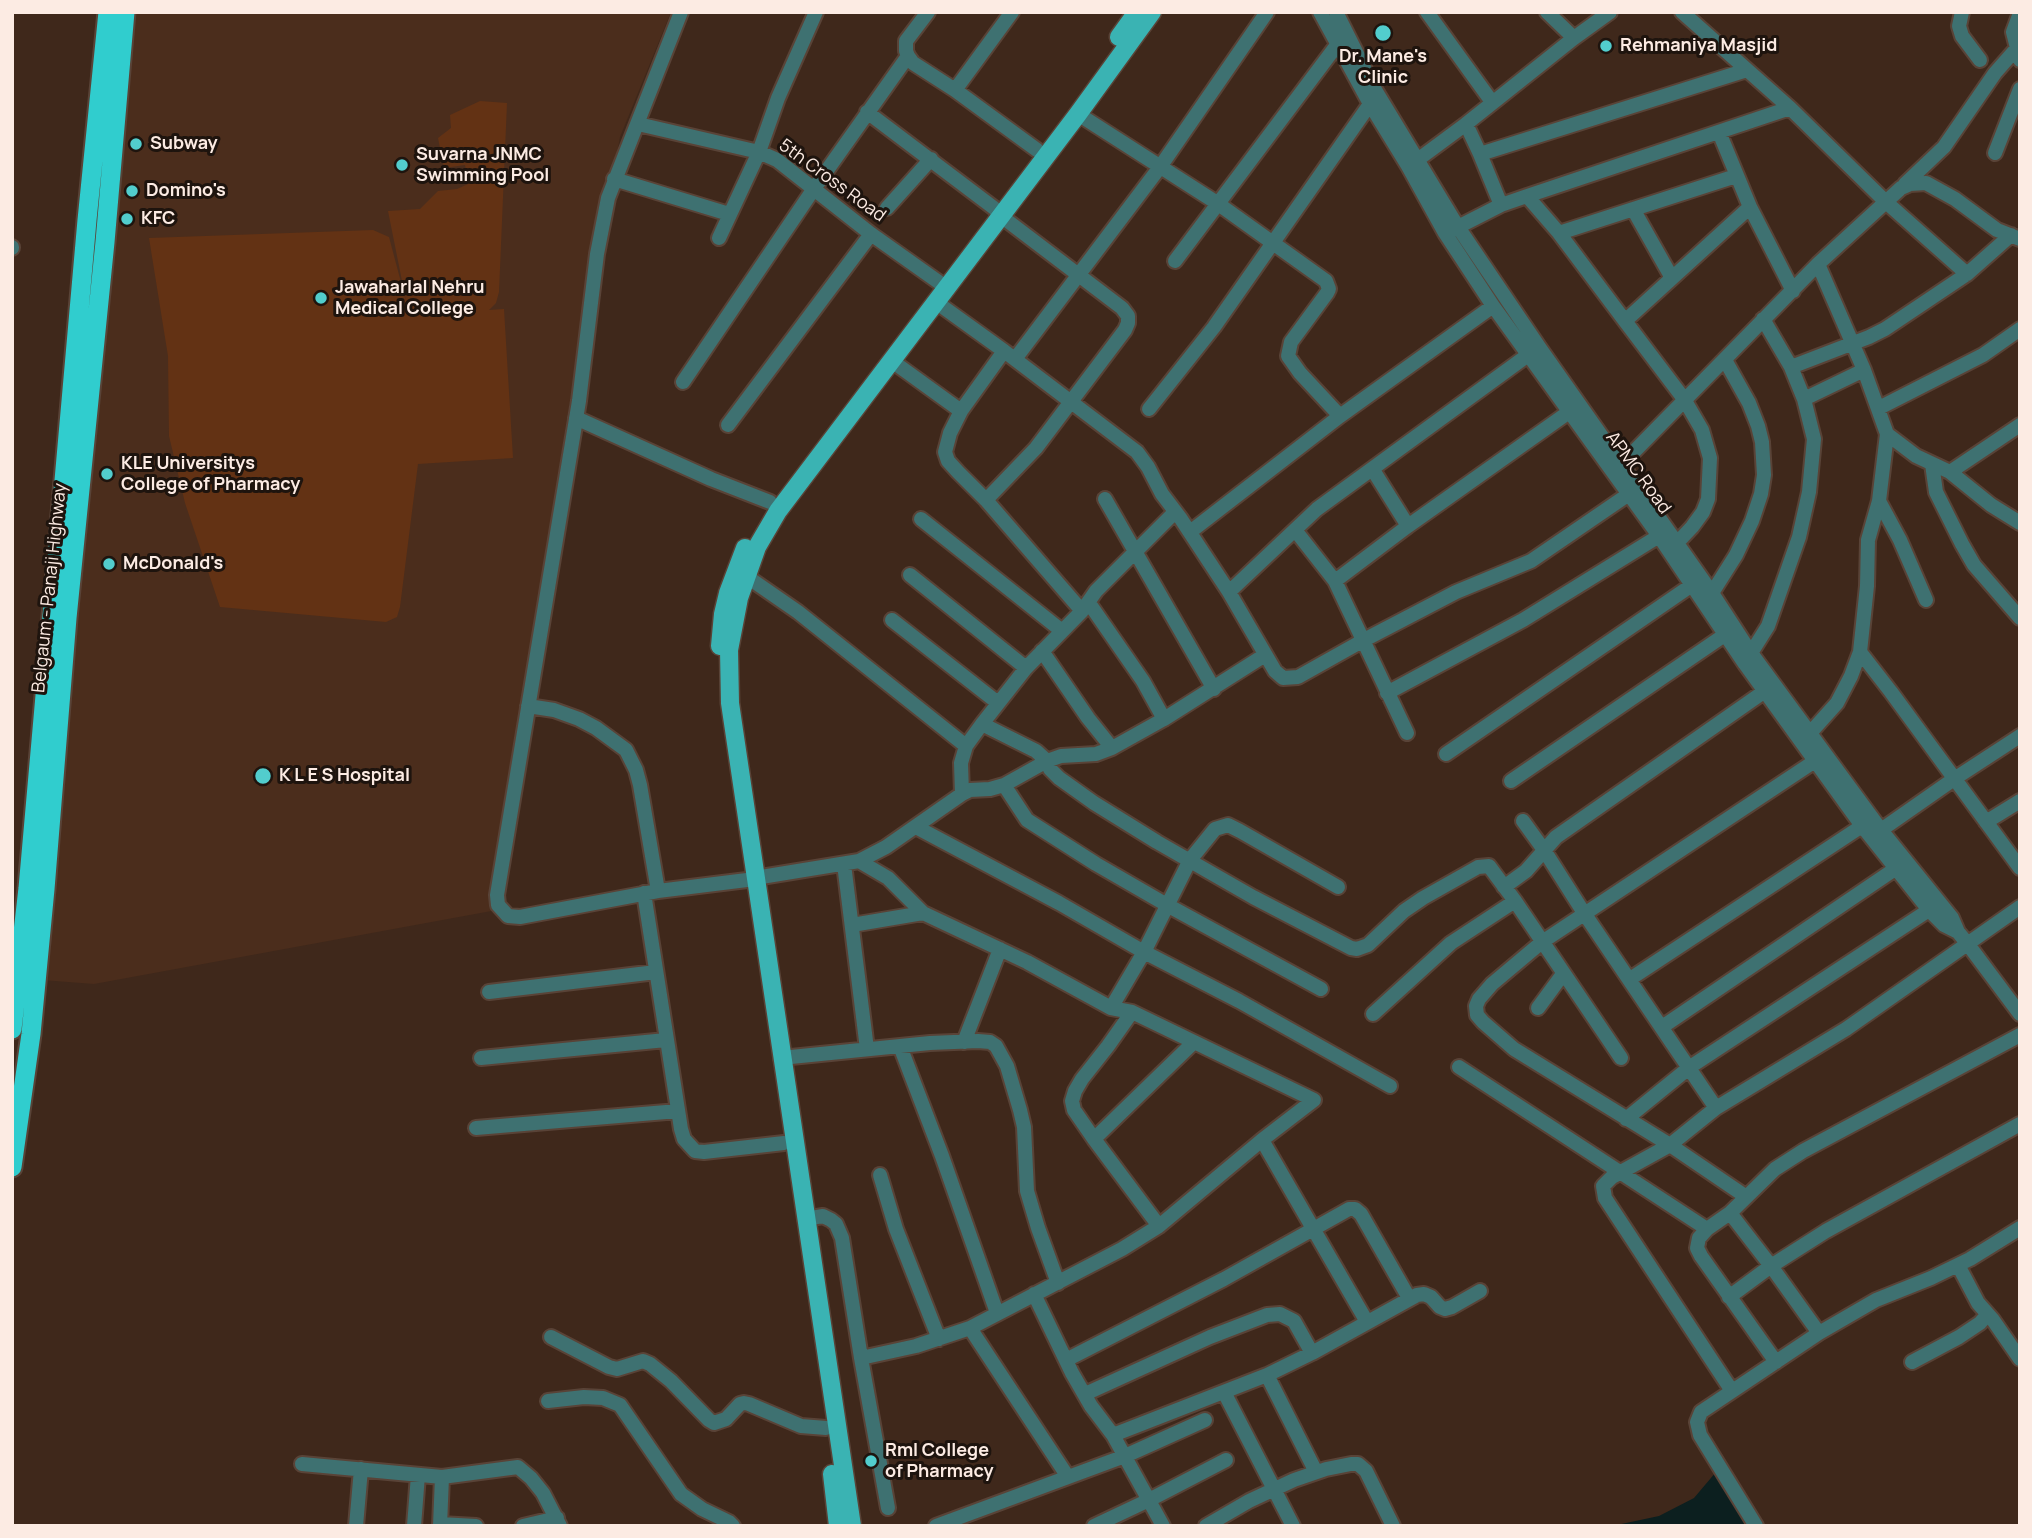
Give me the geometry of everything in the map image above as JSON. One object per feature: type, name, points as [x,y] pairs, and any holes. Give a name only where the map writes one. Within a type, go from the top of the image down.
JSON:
[{"type":"highway","name":"Belgaum - Panaji Highway","points":[[12,1029],[28,888],[108,12]]},
{"type":"highway","name":"Belgaum - Panaji Highway","points":[[12,1167],[31,1034],[125,12]]},
{"type":"main road","points":[[998,212],[1037,150],[1137,12]]},
{"type":"main road","points":[[838,1526],[784,1143],[730,703],[729,650],[739,598],[757,547],[778,510],[892,361],[998,212],[1078,114],[1152,12]]},
{"type":"main road","points":[[852,1526],[781,1058],[752,879],[719,705],[718,656],[723,614],[736,569],[770,502],[883,356],[940,291]]},
{"type":"street","points":[[681,12],[608,198],[597,254],[576,418],[497,895],[498,905],[508,916],[520,916],[651,892],[852,862],[886,848],[970,790],[1003,785],[1061,756],[1096,754],[1112,748],[1214,689],[1265,655]]},
{"type":"street","name":"5th Cross Road","points":[[817,12],[778,98],[759,152],[777,160],[871,234],[940,291],[1010,355],[1137,452],[1149,467],[1161,494],[1229,592],[1275,671],[1283,678],[1298,677],[1364,640]]},
{"type":"street","points":[[928,12],[906,41],[905,51],[908,56],[914,63],[1037,150]]},
{"type":"street","points":[[955,90],[1012,12]]},
{"type":"street","points":[[1164,719],[1143,681],[1085,607],[948,461],[945,452],[950,433],[961,411],[1078,274],[1160,167],[1267,12]]},
{"type":"street","name":"APMC Road","points":[[1320,12],[1370,104],[1413,162]]},
{"type":"street","name":"APMC Road","points":[[1336,12],[1413,162],[1493,306],[1569,412],[1618,468],[1676,544],[1751,653],[1881,830],[1952,918],[1962,938],[2020,1014]]},
{"type":"street","points":[[1427,12],[1492,103]]},
{"type":"street","points":[[1547,12],[1574,38]]},
{"type":"street","points":[[1413,162],[1610,12]]},
{"type":"street","points":[[1962,12],[1959,26],[1962,36],[1980,60]]},
{"type":"street","points":[[1684,13],[1967,274]]},
{"type":"street","points":[[1618,468],[1818,264],[1944,147],[1995,73],[2018,54],[2013,32],[2020,13]]},
{"type":"street","points":[[1175,261],[1337,45]]},
{"type":"street","points":[[683,382],[908,56]]},
{"type":"street","points":[[1480,154],[1747,69]]},
{"type":"street","points":[[1995,153],[2020,89]]},
{"type":"street","points":[[1149,409],[1214,327],[1275,243],[1370,104]]},
{"type":"street","points":[[1451,230],[1501,205],[1790,108]]},
{"type":"street","points":[[867,113],[931,159],[1126,312],[1128,323],[1125,330],[1036,448],[986,500]]},
{"type":"street","points":[[1078,114],[1217,203],[1322,276],[1328,284],[1327,293],[1291,342],[1288,356],[1340,416]]},
{"type":"street","points":[[638,124],[759,152],[719,237]]},
{"type":"street","points":[[1466,124],[1501,205]]},
{"type":"street","points":[[1719,132],[1750,207],[1793,291]]},
{"type":"street","points":[[887,208],[931,159]]},
{"type":"street","points":[[1559,233],[1736,176]]},
{"type":"street","points":[[614,180],[729,214]]},
{"type":"street","points":[[1901,188],[1920,182],[1926,183],[1955,199],[1997,230],[2015,237]]},
{"type":"street","points":[[1527,196],[1559,233],[1685,401],[1702,430],[1710,458],[1710,489],[1703,512],[1676,544]]},
{"type":"street","points":[[1625,321],[1750,207]]},
{"type":"street","points":[[1633,209],[1672,278]]},
{"type":"street","name":"APMC Road","points":[[1451,230],[1539,347],[1618,468],[1629,494],[1815,761],[1862,826],[1929,910],[1962,938]]},
{"type":"street","points":[[728,425],[871,234]]},
{"type":"street","points":[[1791,367],[1885,329],[1967,274],[2015,237]]},
{"type":"street","points":[[1811,732],[1837,703],[1860,652],[1867,586],[1868,540],[1879,501],[1887,434],[1864,370],[1818,264]]},
{"type":"street","points":[[1190,533],[1340,416],[1493,306]]},
{"type":"street","points":[[1751,653],[1768,626],[1799,537],[1809,492],[1814,439],[1804,399],[1791,367],[1763,319]]},
{"type":"street","points":[[1878,408],[1983,355],[2020,329]]},
{"type":"street","points":[[1229,592],[1318,509],[1528,355]]},
{"type":"street","points":[[1712,593],[1736,555],[1752,521],[1764,475],[1758,426],[1749,403],[1725,360]]},
{"type":"street","points":[[892,361],[961,411]]},
{"type":"street","points":[[1804,399],[1864,370]]},
{"type":"street","points":[[1335,581],[1569,412]]},
{"type":"street","points":[[576,418],[770,502]]},
{"type":"street","points":[[1950,472],[2020,425]]},
{"type":"street","points":[[1887,434],[1916,456],[1950,472],[1991,505],[2019,521]]},
{"type":"street","points":[[1932,464],[1936,492],[1962,544],[1974,565],[2020,618]]},
{"type":"street","points":[[1373,470],[1408,526]]},
{"type":"street","points":[[1364,640],[1456,592],[1531,561],[1629,494]]},
{"type":"street","points":[[1105,499],[1214,689]]},
{"type":"street","points":[[1879,501],[1900,540],[1926,600]]},
{"type":"street","points":[[962,794],[961,763],[966,746],[982,723],[1026,668],[1085,607],[1096,591],[1175,512]]},
{"type":"street","points":[[921,519],[1062,631]]},
{"type":"street","points":[[1295,530],[1335,581],[1407,733]]},
{"type":"street","points":[[1387,693],[1523,620],[1659,536]]},
{"type":"street","points":[[910,575],[1026,668]]},
{"type":"street","points":[[746,576],[798,612],[966,746]]},
{"type":"street","points":[[1446,754],[1692,585]]},
{"type":"street","points":[[892,620],[998,703]]},
{"type":"street","points":[[1511,781],[1726,634]]},
{"type":"street","points":[[1042,651],[1112,748]]},
{"type":"street","points":[[1860,652],[2020,868]]},
{"type":"street","points":[[1504,887],[1526,871],[1556,837],[1765,691]]},
{"type":"street","points":[[528,706],[554,710],[579,719],[626,750],[632,758],[640,785],[656,972],[684,1139],[695,1151],[704,1152],[784,1143]]},
{"type":"street","points":[[982,723],[1036,751],[1059,778],[1157,842],[1342,944],[1357,948],[1368,945],[1414,903],[1478,867],[1489,866],[1621,1058]]},
{"type":"street","points":[[1881,830],[2020,736]]},
{"type":"street","points":[[1745,1196],[1670,1145],[1514,1049],[1483,1022],[1477,1015],[1476,1006],[1492,985],[1542,942],[1815,761]]},
{"type":"street","points":[[1003,785],[1027,820],[1167,905],[1321,989]]},
{"type":"street","points":[[1986,821],[2020,801]]},
{"type":"street","points":[[1523,821],[1716,1108]]},
{"type":"street","points":[[1111,1008],[1144,952],[1190,860],[1209,835],[1221,826],[1228,825],[1338,887]]},
{"type":"street","points":[[1630,979],[1862,826]]},
{"type":"street","points":[[916,827],[1390,1086]]},
{"type":"street","points":[[852,862],[888,878],[923,913],[1000,949],[1111,1008],[1132,1012],[1314,1100],[1159,1226],[1122,1250],[970,1328],[916,1346],[861,1358]]},
{"type":"street","points":[[852,862],[852,925],[867,1049]]},
{"type":"street","points":[[1662,1027],[1895,869]]},
{"type":"street","points":[[1373,1014],[1451,943],[1515,901]]},
{"type":"street","points":[[1731,1391],[1605,1198],[1603,1186],[1620,1172],[1670,1145],[1716,1108],[1846,1029],[1962,938],[2020,906]]},
{"type":"street","points":[[1626,1119],[1690,1067],[1929,910]]},
{"type":"street","points":[[852,925],[923,913]]},
{"type":"street","points":[[964,1042],[1000,949]]},
{"type":"street","points":[[489,992],[656,972]]},
{"type":"street","points":[[1538,1008],[1563,974]]},
{"type":"street","points":[[1132,1012],[1074,1091],[1072,1101],[1074,1110],[1094,1139],[1159,1226]]},
{"type":"street","points":[[1776,1362],[1697,1248],[1699,1238],[1730,1213],[1775,1169],[1803,1151],[2020,1035]]},
{"type":"street","points":[[481,1058],[666,1040]]},
{"type":"street","points":[[781,1058],[964,1042],[989,1042],[996,1046],[1007,1066],[1020,1110],[1024,1127],[1027,1191],[1058,1283]]},
{"type":"street","points":[[1094,1139],[1193,1043]]},
{"type":"street","points":[[900,1046],[997,1313]]},
{"type":"street","points":[[1459,1067],[1707,1229]]},
{"type":"street","points":[[476,1128],[678,1111]]},
{"type":"street","points":[[1729,1297],[1826,1231],[2020,1124]]},
{"type":"street","points":[[1262,1140],[1367,1322]]},
{"type":"street","points":[[880,1175],[896,1229],[939,1339]]},
{"type":"street","points":[[1066,1360],[1224,1279],[1349,1209],[1355,1209],[1368,1225],[1409,1298]]},
{"type":"street","points":[[1730,1213],[1772,1266],[1819,1333]]},
{"type":"street","points":[[805,1219],[823,1216],[831,1220],[840,1231],[888,1508]]},
{"type":"street","points":[[1756,1526],[1710,1454],[1698,1429],[1701,1412],[1819,1333],[1876,1300],[1958,1265],[2015,1230],[2020,1247]]},
{"type":"street","points":[[1958,1265],[1978,1303],[2020,1359]]},
{"type":"street","points":[[1113,1435],[1267,1375],[1312,1353],[1409,1298],[1424,1294],[1445,1308],[1452,1307],[1480,1291]]},
{"type":"street","points":[[1034,1294],[1084,1394],[1125,1455],[1163,1526]]},
{"type":"street","points":[[1084,1394],[1210,1337],[1267,1315],[1280,1314],[1294,1321],[1312,1353]]},
{"type":"street","points":[[1912,1362],[1959,1337],[1987,1315]]},
{"type":"street","points":[[970,1328],[1068,1477]]},
{"type":"street","points":[[551,1337],[609,1367],[617,1369],[643,1361],[650,1364],[714,1423],[726,1419],[744,1403],[801,1426],[826,1428]]},
{"type":"street","points":[[1267,1375],[1316,1472]]},
{"type":"street","points":[[1224,1392],[1293,1526]]},
{"type":"street","points":[[548,1401],[603,1398],[620,1405],[681,1494],[733,1526]]},
{"type":"street","points":[[936,1526],[1125,1455],[1205,1420]]},
{"type":"street","points":[[1094,1526],[1226,1460]]},
{"type":"street","points":[[302,1464],[442,1477],[518,1468],[531,1478],[558,1522],[523,1526]]},
{"type":"street","points":[[1206,1526],[1274,1489],[1316,1472],[1358,1464],[1394,1526]]},
{"type":"street","points":[[356,1526],[361,1469]]},
{"type":"street","points":[[414,1526],[418,1475]]},
{"type":"street","points":[[442,1477],[440,1525],[476,1526]]},
{"type":"shaded area","points":[[134,12],[671,12],[620,137],[566,424],[497,910],[94,984],[42,980]]},
{"type":"shaded area","points":[[480,101],[507,103],[499,292],[496,303],[489,310],[504,309],[513,458],[418,464],[397,617],[386,622],[220,607],[185,503],[169,436],[168,356],[149,238],[373,230],[389,237],[406,301],[388,211],[420,209],[438,191],[457,189],[468,184],[465,165],[444,168],[438,138],[451,128],[450,115]]},
{"type":"water","points":[[1716,1472],[1753,1526],[1612,1526],[1659,1516],[1694,1498]]},
{"type":"place","name":"Dr. Mane's Clinic","points":[[1383,33]]},
{"type":"place","name":"Rehmaniya Masjid","points":[[1606,46]]},
{"type":"place","name":"Subway","points":[[136,144]]},
{"type":"place","name":"Suvarna JNMC Swimming Pool","points":[[402,165]]},
{"type":"place","name":"Domino's","points":[[132,191]]},
{"type":"place","name":"KFC","points":[[127,219]]},
{"type":"place","name":"Jawaharlal Nehru Medical College","points":[[321,298]]},
{"type":"place","name":"KLE Universitys College of Pharmacy","points":[[107,474]]},
{"type":"place","name":"McDonald's","points":[[109,564]]},
{"type":"place","name":"K L E S Hospital","points":[[263,776]]},
{"type":"place","name":"Rml College of Pharmacy","points":[[871,1461]]}]
